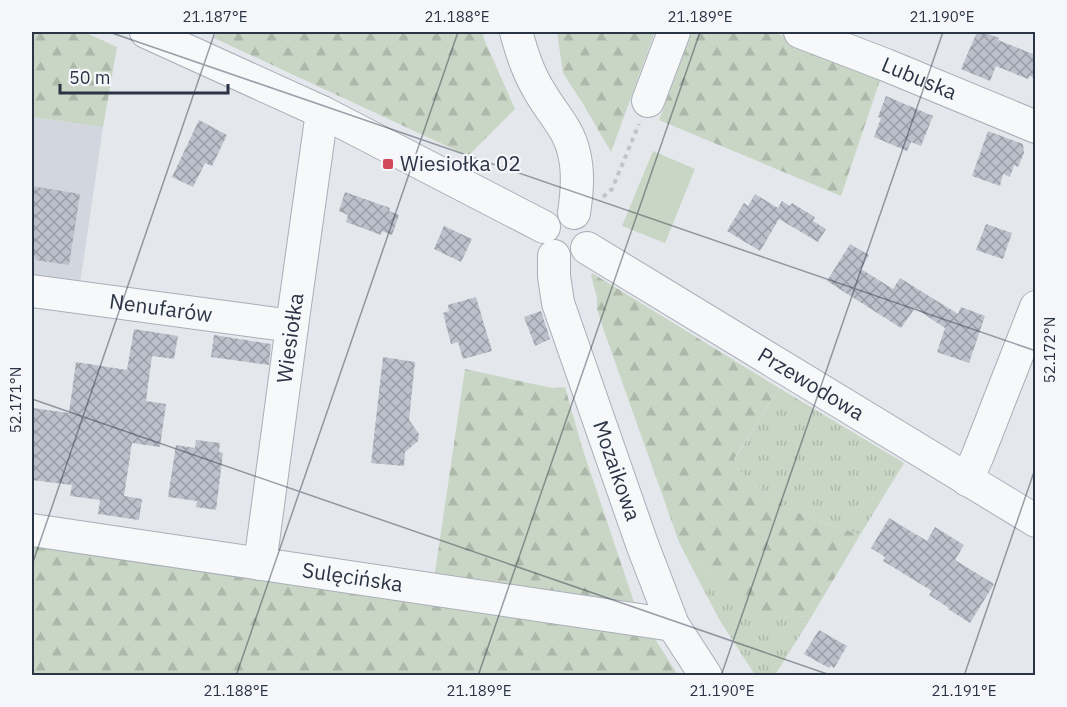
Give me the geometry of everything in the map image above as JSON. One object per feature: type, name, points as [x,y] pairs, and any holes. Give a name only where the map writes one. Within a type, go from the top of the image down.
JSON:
[{"type":"street","points":[[146,32],[322,112],[544,226]]},
{"type":"street","points":[[516,32],[523,59],[540,93],[562,124],[574,151],[585,208],[583,218],[590,237],[586,248],[580,255],[572,259],[554,256],[544,243],[544,226],[557,214],[585,208]]},
{"type":"street","points":[[648,101],[674,32]]},
{"type":"street","name":"Lubuska","points":[[800,32],[1035,127]]},
{"type":"street","name":"Wiesiołka","points":[[260,564],[322,112]]},
{"type":"street","name":"Przewodowa","points":[[586,248],[1035,521]]},
{"type":"street","name":"Mozaikowa","points":[[554,256],[558,303],[638,533],[673,625],[706,675]]},
{"type":"street","name":"Nenufarów","points":[[32,291],[292,326]]},
{"type":"street","points":[[967,480],[1035,307]]},
{"type":"street","name":"Sulęcińska","points":[[32,530],[673,625]]},
{"type":"path","points":[[585,208],[612,189],[648,101]]},
{"type":"shaded area","points":[[32,117],[103,127],[80,284],[32,277]]},
{"type":"green space","points":[[32,32],[84,32],[117,47],[103,127],[32,117]]},
{"type":"green space","points":[[217,32],[483,32],[515,109],[468,156],[214,38]]},
{"type":"green space","points":[[557,32],[655,32],[611,152],[563,73]]},
{"type":"green space","points":[[692,32],[774,32],[881,77],[841,196],[659,120]]},
{"type":"green space","points":[[653,151],[695,169],[665,243],[622,226]]},
{"type":"green space","points":[[592,273],[779,388],[734,459],[739,471],[788,509],[860,535],[812,616],[779,618],[740,605],[713,577],[686,556],[604,331],[597,309]]},
{"type":"green space","points":[[465,369],[552,388],[565,387],[582,447],[634,602],[435,573]]},
{"type":"green space","points":[[779,388],[904,463],[860,535],[788,509],[739,471],[734,460]]},
{"type":"green space","points":[[32,539],[648,628],[678,675],[32,676]]},
{"type":"green space","points":[[686,556],[713,577],[779,618],[812,616],[775,675],[755,675],[719,619]]},
{"type":"building","points":[[977,32],[999,38],[998,40],[1035,55],[1035,79],[1030,76],[1028,79],[996,66],[990,81],[961,69]]},
{"type":"building","points":[[886,96],[933,116],[921,146],[911,142],[907,151],[874,137]]},
{"type":"building","points":[[199,120],[227,135],[212,166],[205,163],[193,187],[172,177]]},
{"type":"building","points":[[988,131],[1023,144],[1024,153],[1018,167],[1014,165],[1010,177],[1003,174],[1000,186],[972,176]]},
{"type":"building","points":[[32,186],[80,194],[69,265],[35,260],[36,257],[32,256]]},
{"type":"building","points":[[345,192],[390,208],[389,211],[399,215],[392,235],[382,231],[381,235],[346,222],[348,215],[339,211]]},
{"type":"building","points":[[755,194],[778,208],[782,201],[790,206],[792,203],[815,217],[813,221],[826,229],[818,242],[779,219],[760,251],[727,231],[744,203],[748,206]]},
{"type":"building","points":[[986,224],[1012,233],[1003,259],[976,250]]},
{"type":"building","points":[[444,226],[472,239],[461,262],[434,249]]},
{"type":"building","points":[[850,244],[869,255],[861,269],[893,289],[900,278],[958,314],[961,307],[985,316],[969,363],[937,352],[945,328],[915,308],[901,328],[827,281]]},
{"type":"building","points":[[476,297],[492,351],[463,359],[458,342],[451,344],[443,313],[449,311],[448,305]]},
{"type":"building","points":[[541,311],[550,339],[535,346],[524,317]]},
{"type":"building","points":[[134,329],[178,336],[174,359],[152,356],[146,401],[166,404],[160,447],[132,443],[124,496],[142,499],[139,520],[98,514],[100,500],[70,496],[72,485],[32,480],[32,408],[69,413],[76,362],[127,370]]},
{"type":"building","points":[[214,335],[271,344],[269,365],[211,357]]},
{"type":"building","points":[[383,357],[415,362],[409,420],[419,434],[418,441],[405,452],[404,466],[371,463]]},
{"type":"building","points":[[196,440],[220,443],[219,452],[223,453],[216,510],[196,507],[197,501],[168,497],[176,445],[195,448]]},
{"type":"building","points":[[889,518],[927,541],[935,527],[964,545],[955,560],[994,584],[970,623],[929,595],[932,591],[883,561],[885,557],[871,548]]},
{"type":"building","points":[[819,630],[847,646],[834,668],[831,666],[829,668],[804,654]]},
{"type":"place","name":"Wiesiołka 02","points":[[388,164]]}]
